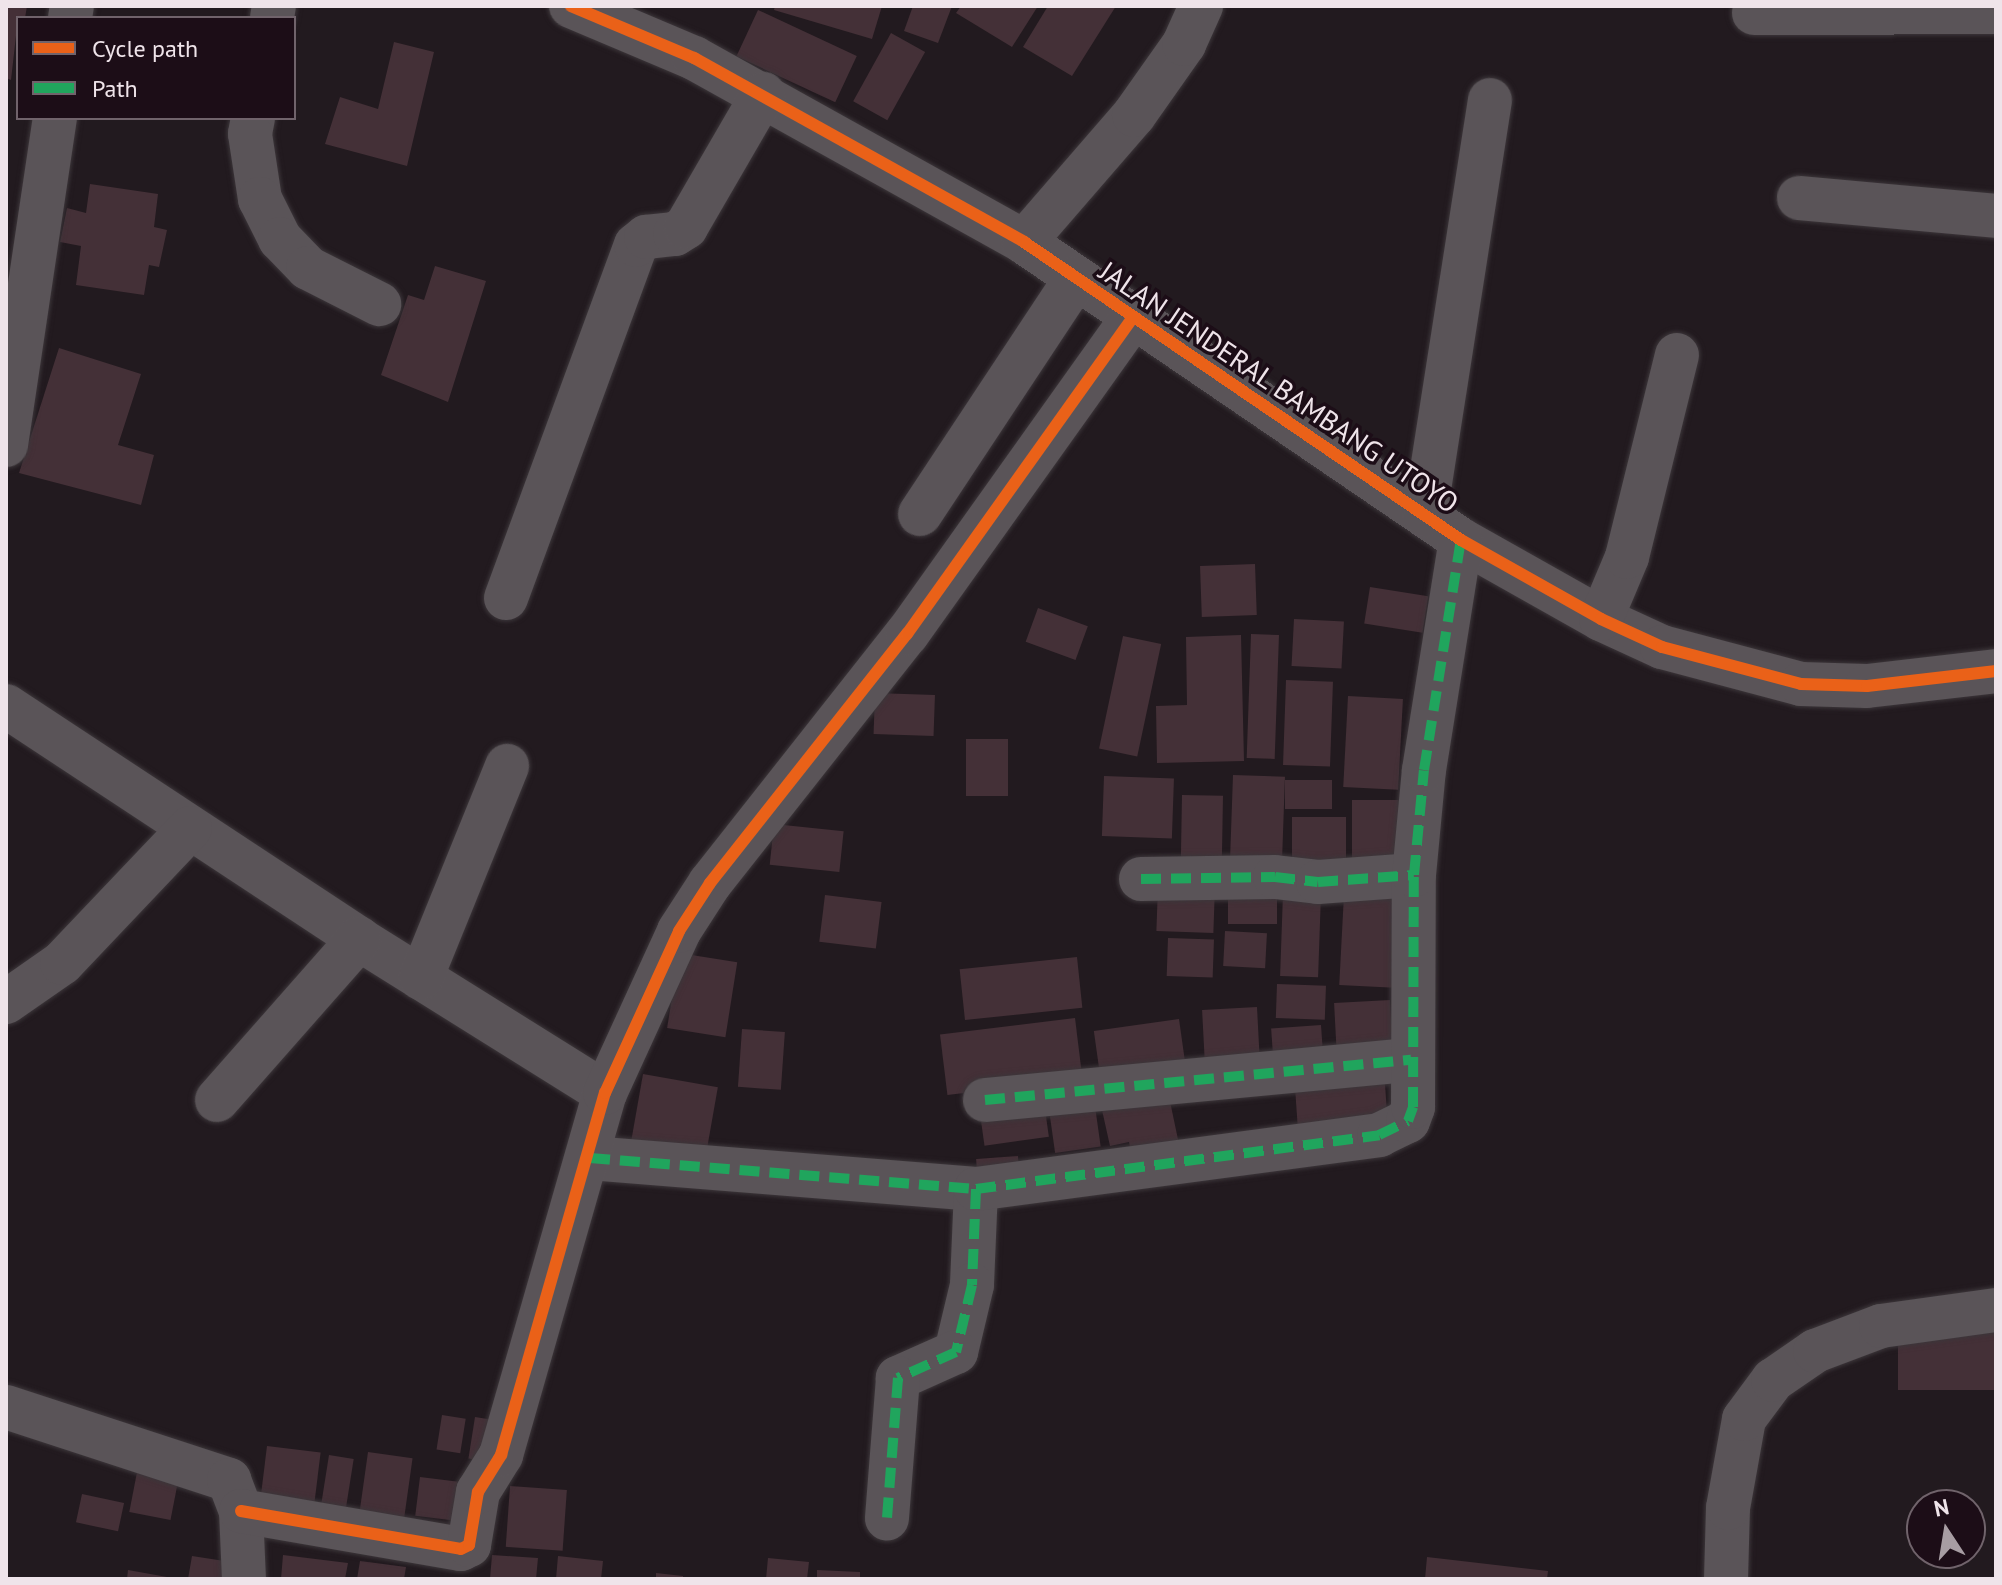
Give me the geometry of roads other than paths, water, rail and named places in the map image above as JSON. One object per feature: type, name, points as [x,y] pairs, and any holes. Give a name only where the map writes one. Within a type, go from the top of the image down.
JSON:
[{"type":"street","name":"JALAN JENDERAL BAMBANG UTOYO","points":[[573,6],[694,58],[763,94],[1024,242],[1461,540],[1601,619],[1662,647],[1801,684],[1867,686],[1996,671]]},
{"type":"street","points":[[1024,242],[1134,115],[1184,44],[1201,6]]},
{"type":"street","points":[[1754,13],[1996,12]]},
{"type":"street","points":[[506,598],[636,245],[646,237],[675,234],[686,227],[763,94]]},
{"type":"street","points":[[1425,515],[1490,100]]},
{"type":"street","points":[[6,445],[55,120]]},
{"type":"street","points":[[253,120],[250,134],[260,199],[280,239],[308,268],[379,304]]},
{"type":"street","points":[[1799,198],[1996,216]]},
{"type":"street","points":[[920,514],[1076,278]]},
{"type":"street","points":[[241,1511],[461,1549],[469,1545],[478,1492],[501,1455],[590,1158],[605,1093],[679,931],[710,883],[907,634],[1133,317]]},
{"type":"street","points":[[1601,619],[1627,557],[1677,355]]},
{"type":"street","points":[[590,1158],[976,1189],[1379,1135],[1408,1121],[1413,1107],[1414,875],[1424,770],[1461,540]]},
{"type":"street","points":[[6,706],[359,939],[605,1093]]},
{"type":"street","points":[[421,978],[507,766]]},
{"type":"street","points":[[6,1002],[62,963],[190,828]]},
{"type":"street","points":[[1141,879],[1275,877],[1318,882],[1414,875]]},
{"type":"street","points":[[217,1100],[359,939]]},
{"type":"street","points":[[985,1100],[1411,1060]]},
{"type":"street","points":[[887,1519],[896,1387],[905,1371],[942,1361],[956,1352],[972,1285],[976,1189]]},
{"type":"street","points":[[1726,1579],[1728,1508],[1744,1419],[1773,1380],[1815,1351],[1881,1326],[1996,1310]]},
{"type":"street","points":[[6,1407],[143,1455],[220,1474],[233,1486],[241,1511],[244,1579]]}]
